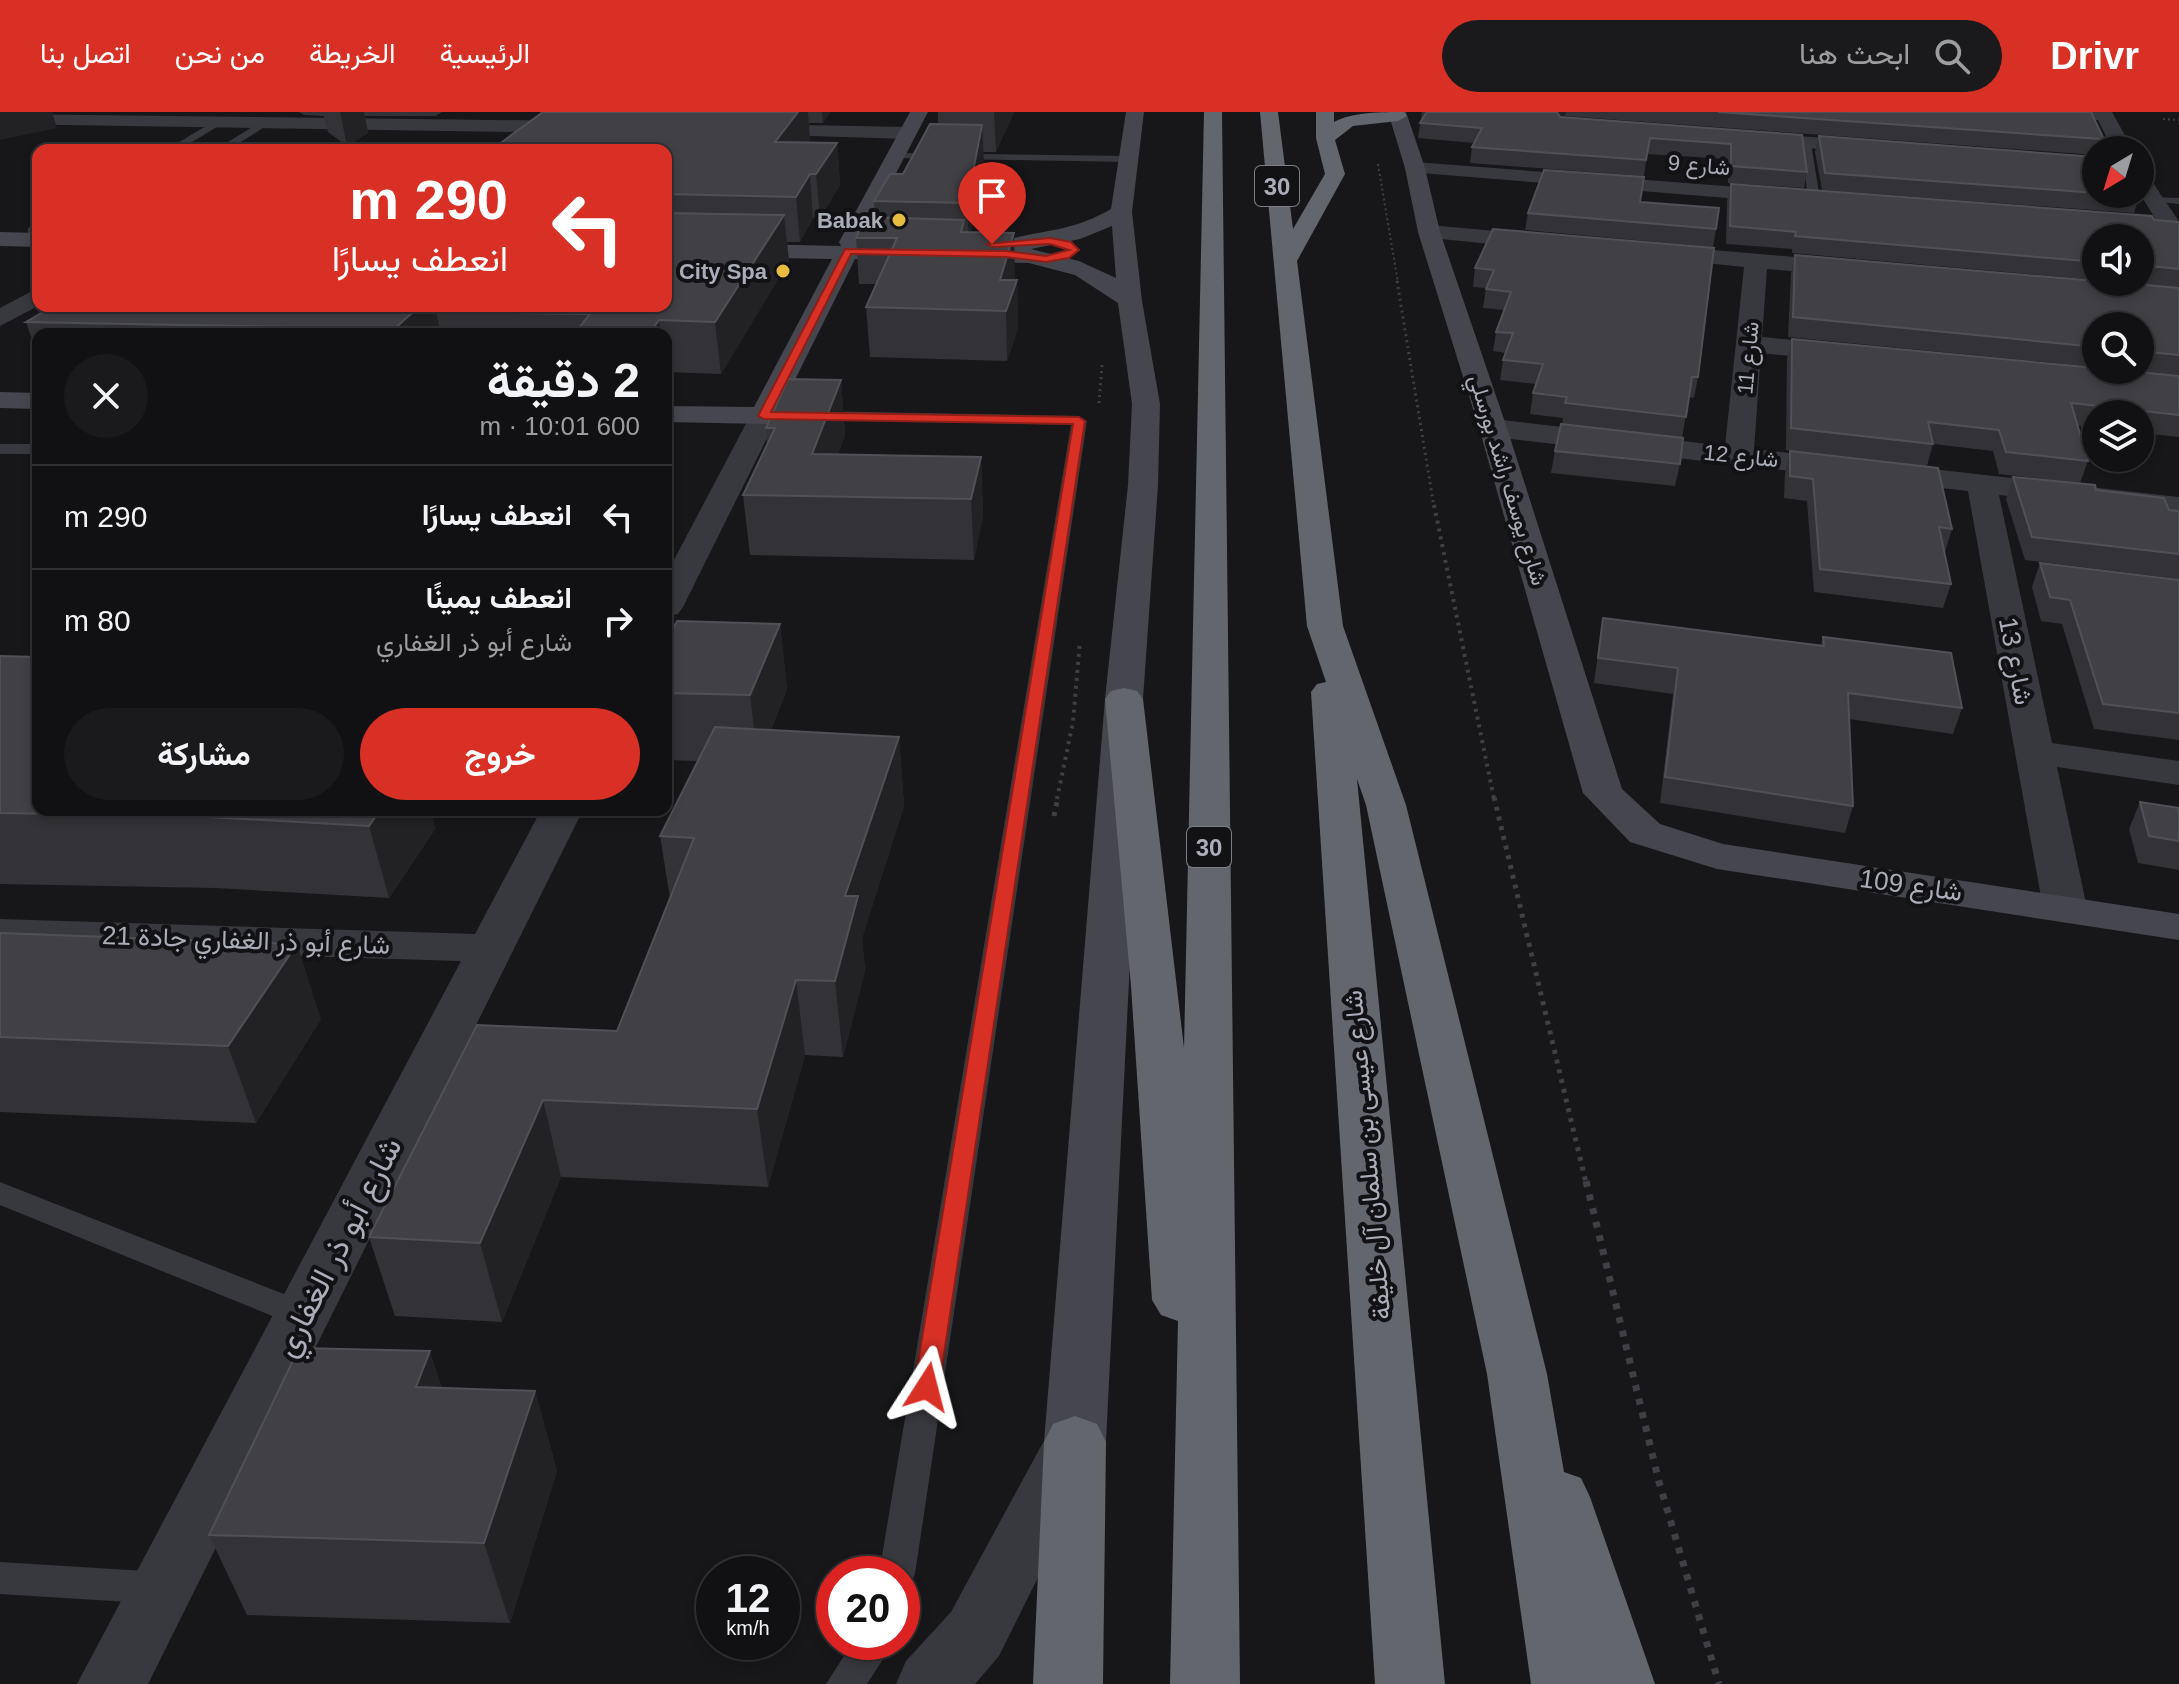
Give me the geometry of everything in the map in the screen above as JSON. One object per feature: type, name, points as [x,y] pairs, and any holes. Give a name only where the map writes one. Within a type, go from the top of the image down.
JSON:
[{"type":"highway","name":"30","points":[[1205,1684],[1213,112]]},
{"type":"highway","name":"30","points":[[1269,112],[1325,626]]},
{"type":"highway","points":[[1285,261],[1335,174],[1325,138],[1325,112]]},
{"type":"highway","points":[[1325,138],[1348,121],[1402,127]]},
{"type":"highway","points":[[1325,626],[1386,805],[1517,1374],[1566,1684]]},
{"type":"highway","name":"شارع عيسى بن سلمان آل خليفة","points":[[1325,626],[1410,1684]]},
{"type":"highway","points":[[1124,699],[1154,986],[1204,1582]]},
{"type":"highway","points":[[1517,1374],[1620,1684]]},
{"type":"highway","points":[[1068,1684],[1075,1442]]},
{"type":"main road","points":[[672,414],[764,416],[919,112]]},
{"type":"main road","points":[[1075,1442],[1124,699],[1143,485],[1146,404],[1130,301],[1121,212],[1135,112]]},
{"type":"main road","name":"شارع يوسف راشد بورسلي","points":[[1402,127],[1429,232],[1493,428],[1603,793],[1645,833]]},
{"type":"main road","points":[[672,240],[1006,254],[1048,250],[1121,212]]},
{"type":"main road","points":[[0,230],[32,232]]},
{"type":"main road","points":[[0,239],[32,233]]},
{"type":"main road","points":[[672,249],[849,247]]},
{"type":"main road","points":[[1048,250],[1096,275],[1130,301]]},
{"type":"main road","points":[[0,400],[32,401]]},
{"type":"main road","name":"شارع 109","points":[[1645,833],[1717,856],[2179,927]]},
{"type":"street","points":[[324,124],[343,112]]},
{"type":"street","points":[[2059,112],[2104,114],[2116,136]]},
{"type":"street","points":[[0,119],[594,127]]},
{"type":"street","points":[[27,139],[67,120]]},
{"type":"street","points":[[512,142],[531,126]]},
{"type":"street","name":"شارع 9","points":[[1402,127],[1545,170],[1822,199]]},
{"type":"street","points":[[735,130],[908,133]]},
{"type":"street","points":[[1716,136],[1898,150]]},
{"type":"street","points":[[2091,221],[2158,225],[2167,220],[2154,199]]},
{"type":"street","points":[[1429,232],[1569,244]]},
{"type":"street","points":[[1631,250],[1881,272]]},
{"type":"street","name":"شارع 11","points":[[1739,456],[1756,261]]},
{"type":"street","points":[[0,319],[32,299]]},
{"type":"street","points":[[1750,344],[1877,357]]},
{"type":"street","points":[[672,595],[764,416]]},
{"type":"street","name":"شارع 12","points":[[1493,428],[2179,506]]},
{"type":"street","name":"شارع 13","points":[[1982,484],[2014,572],[2034,752],[2065,908]]},
{"type":"street","points":[[2034,752],[2179,773]]},
{"type":"street","name":"شارع أبو ذر الغفاري","points":[[112,1684],[559,816]]},
{"type":"street","name":"شارع أبو ذر الغفاري جادة 21","points":[[0,933],[492,948]]},
{"type":"street","points":[[931,1684],[975,1634],[1075,1442]]},
{"type":"lane","points":[[182,144],[220,122]]},
{"type":"lane","points":[[230,144],[266,123]]},
{"type":"lane","points":[[1806,143],[1822,199]]},
{"type":"lane","points":[[895,156],[1128,159]]},
{"type":"lane","points":[[2154,199],[2179,201]]},
{"type":"lane","points":[[764,416],[1079,421],[900,1556]]},
{"type":"lane","points":[[0,449],[32,449]]},
{"type":"lane","points":[[0,1193],[303,1315]]},
{"type":"lane","points":[[0,1578],[163,1588]]},
{"type":"lane","points":[[845,1684],[862,1660]]},
{"type":"path","points":[[2163,119],[2179,120]]},
{"type":"path","points":[[1402,127],[1374,145],[1439,533],[1499,822],[1659,1482],[1719,1684]]},
{"type":"building","points":[[543,112],[798,112],[775,142],[837,143],[816,174],[810,174],[796,197],[672,194],[672,144],[499,144]]},
{"type":"building","points":[[1427,112],[1557,112],[1560,117],[1802,135],[1807,172],[1731,166],[1731,144],[1650,138],[1646,160],[1472,147],[1482,128],[1420,123]]},
{"type":"building","points":[[1718,112],[2091,112],[2102,136],[2082,138]]},
{"type":"building","points":[[930,124],[982,125],[967,203],[874,201],[890,174],[903,174]]},
{"type":"building","points":[[1819,136],[2082,156],[2082,192],[1825,173]]},
{"type":"building","points":[[1544,170],[1644,177],[1640,202],[1719,208],[1716,229],[1528,213]]},
{"type":"building","points":[[1731,184],[2152,216],[2154,220],[2179,222],[2179,269],[2154,266],[2154,224],[2082,224],[2082,261],[1795,236],[1796,232],[1730,226]]},
{"type":"building","points":[[672,213],[784,215],[715,322],[659,320],[653,328],[579,328],[590,314],[436,312],[672,312]]},
{"type":"building","points":[[865,217],[964,220],[961,232],[1014,233],[1000,280],[1017,280],[1006,311],[866,307],[897,238],[856,238]]},
{"type":"building","points":[[1493,229],[1714,248],[1698,377],[1692,377],[1686,417],[1565,403],[1567,397],[1533,393],[1543,364],[1503,360],[1513,333],[1496,332],[1511,292],[1486,289],[1494,270],[1475,268]]},
{"type":"building","points":[[1795,255],[2082,280],[2082,296],[2154,296],[2154,286],[2179,288],[2179,355],[2154,352],[2154,312],[2082,312],[2082,346],[1793,317]]},
{"type":"building","points":[[43,312],[413,312],[395,328],[26,322]]},
{"type":"building","points":[[1792,339],[2082,367],[2082,384],[2154,384],[2154,374],[2179,376],[2179,415],[2154,412],[2154,400],[2082,400],[2082,404],[2071,403],[2082,441],[2082,460],[2006,452],[1999,430],[1928,422],[1933,444],[1791,428]]},
{"type":"building","points":[[788,379],[841,380],[812,454],[981,457],[971,499],[743,495],[775,428],[766,428]]},
{"type":"building","points":[[1561,424],[1683,438],[1680,464],[1555,451]]},
{"type":"building","points":[[1790,451],[1938,468],[1952,529],[1939,527],[1951,584],[1820,569],[1813,479],[1790,476]]},
{"type":"building","points":[[2013,477],[2095,485],[2096,490],[2164,498],[2169,510],[2179,511],[2179,554],[2032,537]]},
{"type":"building","points":[[2040,563],[2179,580],[2179,713],[2103,704],[2070,600],[2050,597]]},
{"type":"building","points":[[1603,618],[1824,646],[1823,637],[1951,653],[1962,708],[1848,693],[1853,806],[1665,777],[1678,668],[1598,658]]},
{"type":"building","points":[[677,621],[780,624],[750,695],[672,693],[672,631]]},
{"type":"building","points":[[0,656],[32,657],[32,814],[0,813]]},
{"type":"building","points":[[715,727],[899,737],[845,896],[858,896],[835,981],[796,980],[757,1109],[543,1100],[480,1243],[369,1237],[477,1025],[617,1031],[694,838],[660,836]]},
{"type":"building","points":[[2140,802],[2179,808],[2179,841],[2149,836]]},
{"type":"building","points":[[190,816],[376,816],[369,826]]},
{"type":"building","points":[[0,933],[297,944],[228,1046],[0,1037]]},
{"type":"building","points":[[299,1348],[430,1351],[416,1387],[535,1391],[484,1543],[209,1535]]},
{"type":"place","name":"Babak","points":[[899,220]]},
{"type":"place","name":"City Spa","points":[[783,271]]},
{"type":"route","points":[[927,1387],[1079,421],[764,416],[848,251],[1006,254],[1054,259],[1071,254],[1074,250],[1068,244],[1050,241],[992,244]]}]
